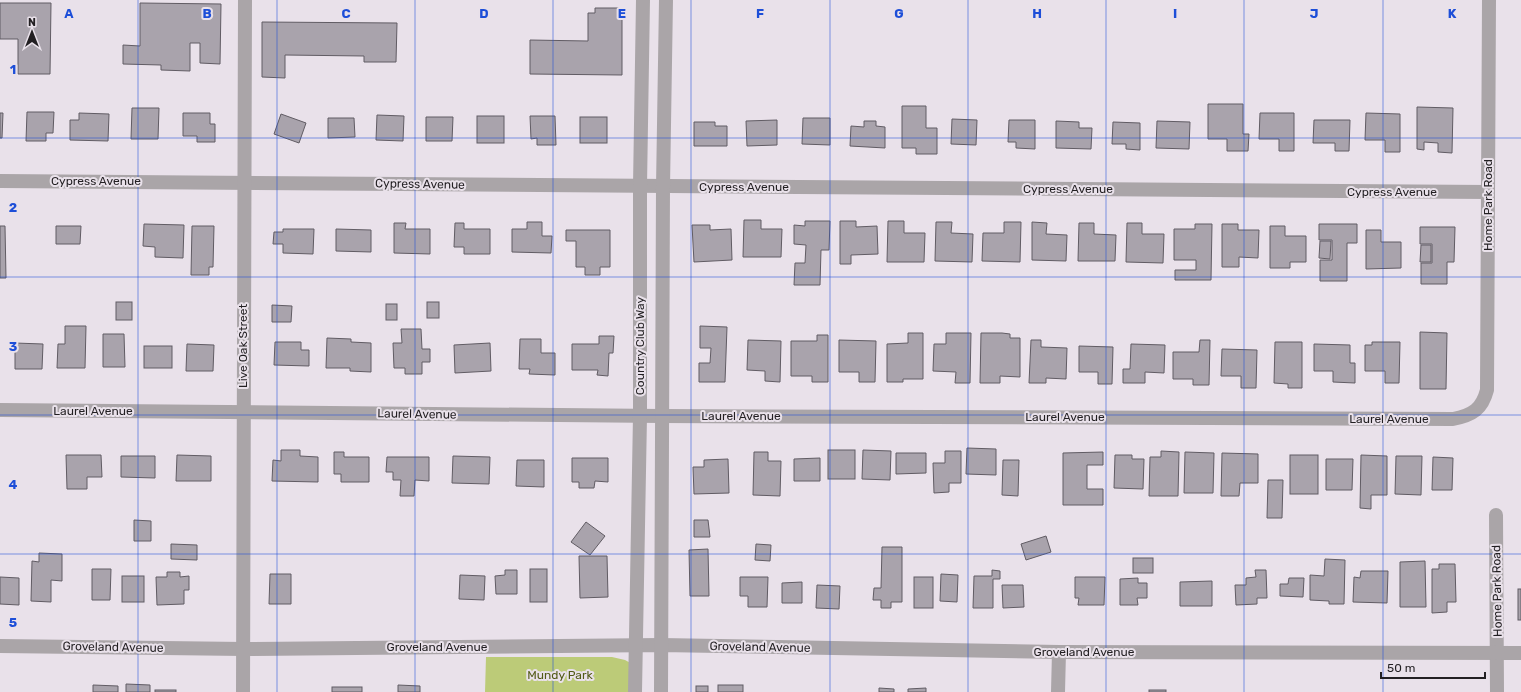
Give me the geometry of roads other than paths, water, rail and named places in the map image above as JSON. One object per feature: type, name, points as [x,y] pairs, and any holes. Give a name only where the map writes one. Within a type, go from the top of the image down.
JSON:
[{"type":"street","name":"Live Oak Street","points":[[243,692],[245,0]]},
{"type":"street","name":"Country Club Way","points":[[635,692],[640,416],[640,186],[643,0]]},
{"type":"street","name":"Country Club Way","points":[[660,692],[661,416],[666,0]]},
{"type":"street","name":"Home Park Road","points":[[1478,408],[1484,401],[1487,390],[1489,0]]},
{"type":"street","name":"Cypress Avenue","points":[[0,181],[1488,192]]},
{"type":"street","name":"Laurel Avenue","points":[[0,410],[640,416],[1453,419],[1466,416],[1478,408]]},
{"type":"street","name":"Home Park Road","points":[[1496,515],[1497,692]]},
{"type":"street","name":"Groveland Avenue","points":[[0,646],[244,649],[661,646],[1059,652],[1521,653]]},
{"type":"street","points":[[1058,692],[1059,652]]},
{"type":"park label","name":"Mundy Park","points":[[560,675]]}]
